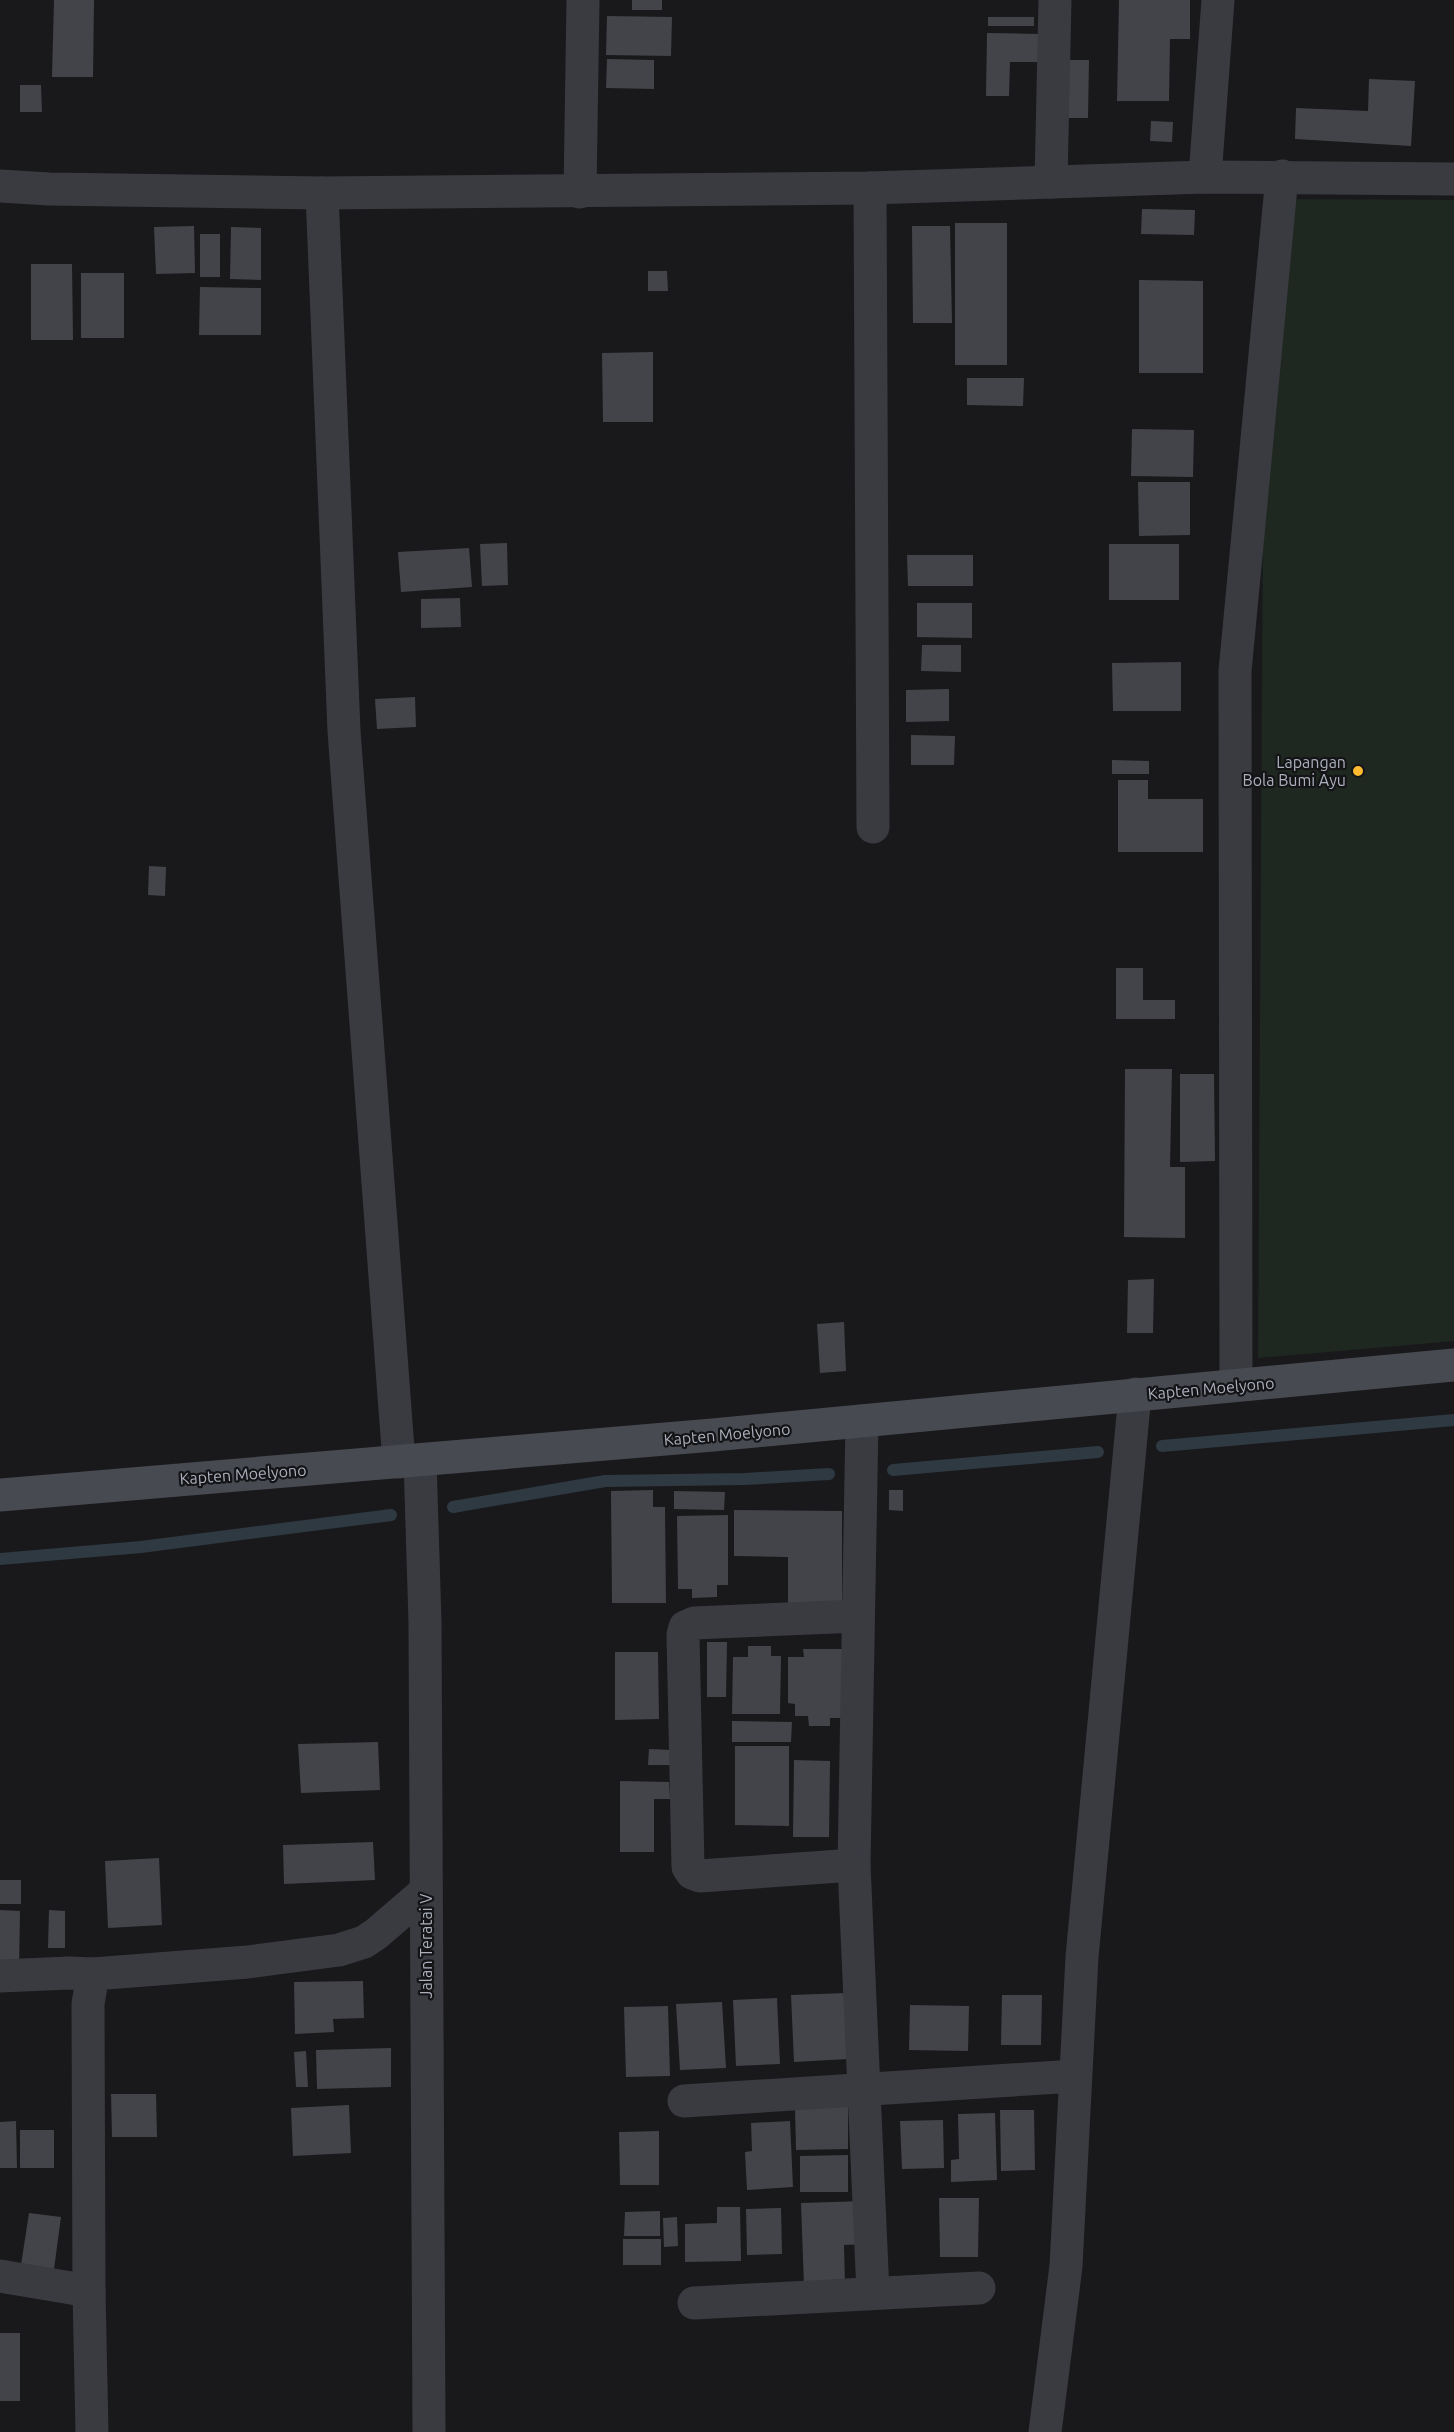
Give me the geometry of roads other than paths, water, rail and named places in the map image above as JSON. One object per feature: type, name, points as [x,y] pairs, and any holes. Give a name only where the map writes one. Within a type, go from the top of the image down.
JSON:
[{"type":"street","points":[[580,192],[583,0]]},
{"type":"street","points":[[1051,182],[1055,0]]},
{"type":"street","points":[[1205,177],[1218,0]]},
{"type":"street","points":[[1236,1384],[1235,671],[1282,176]]},
{"type":"street","points":[[0,186],[49,189],[322,193],[580,192],[870,188],[1205,177],[1454,179]]},
{"type":"street","points":[[870,188],[873,827]]},
{"type":"street","name":"Jalan Teratai V","points":[[322,193],[344,731],[424,1622],[429,2432]]},
{"type":"street","name":"Kapten Moelyono","points":[[0,1495],[862,1421],[1454,1365]]},
{"type":"street","points":[[1045,2432],[1066,2266],[1083,1957],[1135,1394]]},
{"type":"street","points":[[862,1421],[854,1865],[862,2091],[873,2293]]},
{"type":"street","points":[[854,1865],[700,1876],[692,1874],[688,1867],[683,1635],[685,1627],[694,1623],[858,1616]]},
{"type":"street","points":[[0,1976],[69,1972],[93,1974],[248,1962],[339,1950],[353,1947],[376,1934],[426,1891]]},
{"type":"street","points":[[92,2432],[88,2004],[93,1974]]},
{"type":"street","points":[[684,2101],[1075,2076]]},
{"type":"street","points":[[0,2276],[89,2291]]},
{"type":"street","points":[[694,2303],[979,2288]]},
{"type":"waterway","points":[[1162,1446],[1454,1420]]},
{"type":"waterway","points":[[893,1470],[1098,1452]]},
{"type":"waterway","points":[[453,1507],[605,1481],[745,1479],[829,1474]]},
{"type":"waterway","points":[[0,1559],[141,1547],[391,1515]]},
{"type":"place","name":"Lapangan Bola Bumi Ayu","points":[[1358,771]]}]
